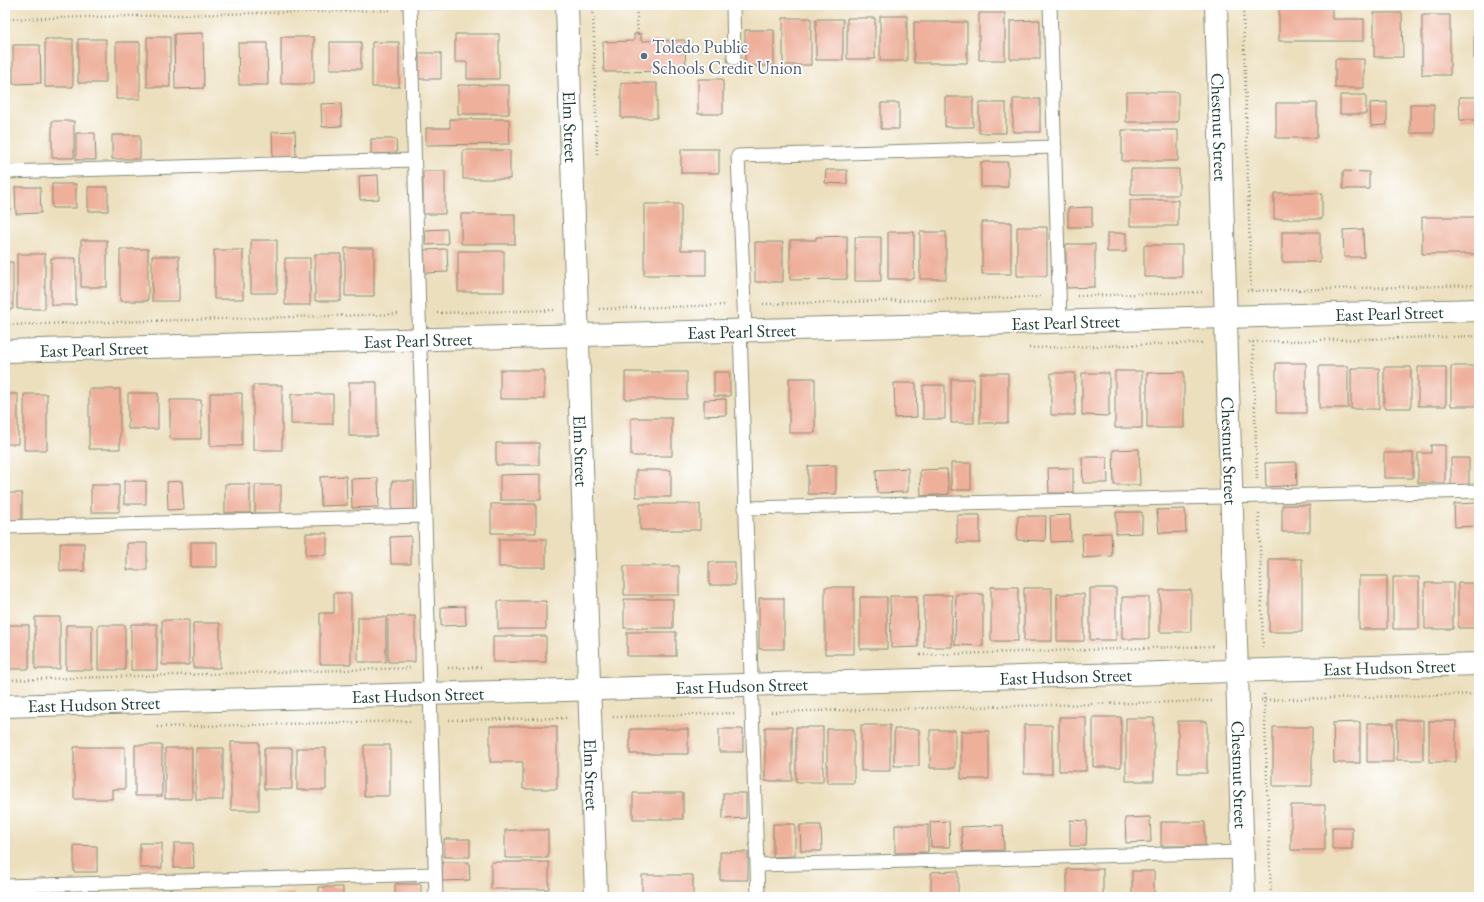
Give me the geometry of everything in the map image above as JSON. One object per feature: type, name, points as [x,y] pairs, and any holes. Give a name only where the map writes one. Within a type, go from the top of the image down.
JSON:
[{"type":"street","name":"Elm Street","points":[[567,5],[596,897]]},
{"type":"street","name":"Chestnut Street","points":[[1216,5],[1244,897]]},
{"type":"street","name":"East Pearl Street","points":[[5,350],[1479,310]]},
{"type":"street","name":"East Hudson Street","points":[[5,706],[1479,664]]},
{"type":"lane","points":[[733,5],[734,58]]},
{"type":"lane","points":[[1050,5],[1060,321]]},
{"type":"lane","points":[[410,7],[436,897]]},
{"type":"lane","points":[[758,897],[745,508],[738,156],[1054,146]]},
{"type":"lane","points":[[5,172],[414,160]]},
{"type":"lane","points":[[745,508],[1479,491]]},
{"type":"lane","points":[[5,527],[424,516]]},
{"type":"lane","points":[[757,865],[1243,852]]},
{"type":"lane","points":[[5,886],[435,874]]},
{"type":"path","points":[[5,20],[410,7],[536,5]]},
{"type":"path","points":[[636,5],[638,34]]},
{"type":"path","points":[[1243,5],[1271,897]]},
{"type":"building","points":[[1279,5],[1332,5],[1332,19],[1364,19],[1364,41],[1279,41]]},
{"type":"building","points":[[1474,8],[1479,8],[1479,59],[1474,59]]},
{"type":"building","points":[[979,13],[1005,13],[1005,60],[979,60]]},
{"type":"building","points":[[1374,13],[1402,13],[1403,57],[1374,57]]},
{"type":"building","points":[[1422,15],[1450,15],[1450,75],[1422,75]]},
{"type":"building","points":[[880,16],[907,16],[907,61],[880,61]]},
{"type":"building","points":[[783,18],[811,18],[811,65],[783,65]]},
{"type":"building","points":[[847,18],[875,18],[875,59],[847,59]]},
{"type":"building","points":[[816,19],[843,19],[843,60],[816,60]]},
{"type":"building","points":[[1040,20],[1040,59],[1010,59],[1010,21]]},
{"type":"building","points":[[914,22],[967,22],[967,63],[914,63]]},
{"type":"building","points":[[745,30],[774,30],[774,66],[745,66]]},
{"type":"building","points":[[203,33],[204,88],[175,89],[174,34]]},
{"type":"building","points":[[455,34],[499,34],[499,79],[467,79],[467,62],[455,62]]},
{"type":"building","name":"Toledo Public Schools Credit Union","points":[[634,34],[641,34],[641,41],[685,40],[686,71],[604,72],[603,42],[634,41]]},
{"type":"building","points":[[147,37],[170,37],[170,87],[147,87]]},
{"type":"building","points":[[281,37],[314,37],[314,84],[281,84]]},
{"type":"building","points":[[45,39],[73,39],[73,87],[45,87]]},
{"type":"building","points":[[78,39],[106,39],[106,83],[78,83]]},
{"type":"building","points":[[116,42],[140,42],[140,99],[116,99]]},
{"type":"building","points":[[330,42],[361,42],[361,69],[330,69]]},
{"type":"building","points":[[372,42],[399,42],[399,87],[372,87]]},
{"type":"building","points":[[238,43],[267,43],[268,85],[239,85]]},
{"type":"building","points":[[13,45],[40,45],[41,83],[13,84]]},
{"type":"building","points":[[5,46],[7,46],[7,84],[5,84]]},
{"type":"building","points":[[419,53],[441,53],[441,79],[419,79]]},
{"type":"building","points":[[1335,59],[1364,59],[1364,88],[1335,88]]},
{"type":"building","points":[[698,79],[723,79],[723,114],[698,114]]},
{"type":"building","points":[[621,83],[657,83],[657,118],[621,118]]},
{"type":"building","points":[[458,85],[509,85],[509,114],[458,114]]},
{"type":"building","points":[[1126,92],[1178,92],[1178,122],[1126,122]]},
{"type":"building","points":[[1340,95],[1366,95],[1366,114],[1340,114]]},
{"type":"building","points":[[945,97],[973,97],[973,127],[945,127]]},
{"type":"building","points":[[1459,97],[1479,97],[1479,120],[1460,120]]},
{"type":"building","points":[[1013,99],[1040,99],[1040,132],[1013,132]]},
{"type":"building","points":[[1387,102],[1387,125],[1371,126],[1370,103]]},
{"type":"building","points":[[341,103],[342,126],[322,127],[321,104]]},
{"type":"building","points":[[881,103],[899,103],[899,129],[881,129]]},
{"type":"building","points":[[979,103],[1006,103],[1006,133],[979,133]]},
{"type":"building","points":[[1276,103],[1317,103],[1317,138],[1276,138]]},
{"type":"building","points":[[1410,104],[1434,104],[1434,133],[1410,133]]},
{"type":"building","points":[[450,119],[509,119],[510,144],[426,145],[426,128],[450,128]]},
{"type":"building","points":[[52,121],[74,121],[74,158],[52,158]]},
{"type":"building","points":[[1122,130],[1178,130],[1178,161],[1122,161]]},
{"type":"building","points":[[295,131],[296,157],[273,158],[272,132]]},
{"type":"building","points":[[76,133],[95,133],[96,160],[76,160]]},
{"type":"building","points":[[112,135],[140,135],[140,159],[112,159]]},
{"type":"building","points":[[371,139],[396,139],[397,153],[371,154]]},
{"type":"building","points":[[681,149],[719,149],[719,173],[681,173]]},
{"type":"building","points":[[463,150],[510,150],[510,179],[463,179]]},
{"type":"building","points":[[981,162],[1008,162],[1008,187],[981,187]]},
{"type":"building","points":[[1131,169],[1179,169],[1179,195],[1131,195]]},
{"type":"building","points":[[826,170],[847,170],[847,184],[825,183]]},
{"type":"building","points":[[423,171],[445,171],[445,214],[423,214]]},
{"type":"building","points":[[1343,171],[1369,172],[1369,189],[1343,189]]},
{"type":"building","points":[[378,175],[379,199],[360,200],[359,176]]},
{"type":"building","points":[[52,184],[76,184],[76,208],[52,208]]},
{"type":"building","points":[[15,187],[40,187],[41,213],[16,214]]},
{"type":"building","points":[[88,187],[108,187],[108,211],[88,211]]},
{"type":"building","points":[[5,191],[10,191],[10,210],[5,210]]},
{"type":"building","points":[[1274,193],[1322,193],[1322,219],[1274,219]]},
{"type":"building","points":[[1130,200],[1178,200],[1178,226],[1130,226]]},
{"type":"building","points":[[644,204],[681,204],[681,250],[706,250],[706,275],[644,275]]},
{"type":"building","points":[[1092,207],[1092,227],[1068,227],[1068,208]]},
{"type":"building","points":[[461,214],[515,214],[515,244],[461,244]]},
{"type":"building","points":[[1422,217],[1479,217],[1479,254],[1422,254]]},
{"type":"building","points":[[982,222],[1011,222],[1011,274],[982,274]]},
{"type":"building","points":[[1017,227],[1047,227],[1047,276],[1017,276]]},
{"type":"building","points":[[447,229],[448,244],[426,245],[425,230]]},
{"type":"building","points":[[1363,229],[1364,257],[1344,257],[1343,230]]},
{"type":"building","points":[[888,232],[914,232],[914,279],[888,279]]},
{"type":"building","points":[[920,232],[946,232],[946,279],[920,279]]},
{"type":"building","points":[[1282,232],[1320,232],[1320,262],[1282,262]]},
{"type":"building","points":[[1107,233],[1126,233],[1126,252],[1107,252]]},
{"type":"building","points":[[847,236],[847,279],[790,280],[790,240],[816,240],[816,237]]},
{"type":"building","points":[[855,237],[881,237],[881,281],[855,281]]},
{"type":"building","points":[[81,240],[107,240],[107,287],[81,287]]},
{"type":"building","points":[[251,240],[277,240],[277,293],[251,293]]},
{"type":"building","points":[[755,242],[783,242],[783,282],[755,282]]},
{"type":"building","points":[[1066,244],[1095,244],[1095,287],[1066,288]]},
{"type":"building","points":[[1144,245],[1182,245],[1182,277],[1144,277]]},
{"type":"building","points":[[345,248],[374,248],[374,296],[345,296]]},
{"type":"building","points":[[120,249],[148,249],[148,301],[120,301]]},
{"type":"building","points":[[447,249],[448,272],[425,273],[424,250]]},
{"type":"building","points":[[214,250],[243,250],[243,299],[214,299]]},
{"type":"building","points":[[458,251],[504,251],[504,292],[458,292]]},
{"type":"building","points":[[17,254],[45,254],[45,309],[17,309]]},
{"type":"building","points":[[315,254],[341,254],[341,301],[315,301]]},
{"type":"building","points":[[152,256],[179,256],[179,301],[152,301]]},
{"type":"building","points":[[51,258],[76,258],[76,305],[51,305]]},
{"type":"building","points":[[285,258],[310,258],[310,305],[285,305]]},
{"type":"building","points":[[5,262],[13,262],[13,309],[5,309]]},
{"type":"building","points":[[1276,363],[1306,363],[1306,413],[1276,413]]},
{"type":"building","points":[[1319,366],[1348,366],[1348,408],[1319,408]]},
{"type":"building","points":[[1451,366],[1479,366],[1479,406],[1451,406]]},
{"type":"building","points":[[1384,367],[1411,367],[1411,408],[1384,408]]},
{"type":"building","points":[[1418,367],[1446,367],[1446,406],[1418,406]]},
{"type":"building","points":[[1351,368],[1379,368],[1379,409],[1351,409]]},
{"type":"building","points":[[500,370],[544,370],[544,399],[500,399]]},
{"type":"building","points":[[1115,371],[1142,371],[1142,428],[1115,428]]},
{"type":"building","points":[[625,372],[687,372],[687,399],[625,399]]},
{"type":"building","points":[[714,372],[730,372],[730,396],[714,396]]},
{"type":"building","points":[[1184,372],[1184,428],[1147,428],[1147,373]]},
{"type":"building","points":[[980,373],[1008,373],[1008,423],[980,423]]},
{"type":"building","points":[[1051,373],[1075,373],[1075,415],[1051,415]]},
{"type":"building","points":[[1082,373],[1109,373],[1109,416],[1082,415]]},
{"type":"building","points":[[789,378],[815,378],[815,433],[789,433]]},
{"type":"building","points":[[951,379],[974,379],[974,423],[951,423]]},
{"type":"building","points":[[349,382],[377,382],[377,436],[349,436]]},
{"type":"building","points":[[894,383],[916,383],[917,417],[895,418]]},
{"type":"building","points":[[253,385],[282,385],[282,450],[253,450]]},
{"type":"building","points":[[923,385],[945,385],[945,419],[923,419]]},
{"type":"building","points":[[89,389],[120,389],[120,449],[89,449]]},
{"type":"building","points":[[128,393],[158,393],[158,429],[128,429]]},
{"type":"building","points":[[210,393],[242,393],[242,446],[210,446]]},
{"type":"building","points":[[5,394],[18,394],[18,444],[5,444]]},
{"type":"building","points":[[24,394],[47,394],[47,450],[24,450]]},
{"type":"building","points":[[291,394],[333,394],[333,424],[291,424]]},
{"type":"building","points":[[726,399],[726,415],[704,416],[704,400]]},
{"type":"building","points":[[170,400],[201,400],[201,439],[170,439]]},
{"type":"building","points":[[631,418],[672,418],[672,456],[631,456]]},
{"type":"building","points":[[496,443],[539,443],[539,465],[496,465]]},
{"type":"building","points":[[1431,445],[1445,445],[1445,483],[1418,483],[1418,453],[1431,453]]},
{"type":"building","points":[[1139,449],[1140,485],[1114,485],[1113,450]]},
{"type":"building","points":[[1384,453],[1413,453],[1413,478],[1384,478]]},
{"type":"building","points":[[1082,457],[1107,457],[1108,483],[1083,483]]},
{"type":"building","points":[[1451,458],[1469,458],[1469,485],[1451,485]]},
{"type":"building","points":[[1296,462],[1297,485],[1266,487],[1265,463]]},
{"type":"building","points":[[951,463],[971,463],[971,490],[951,490]]},
{"type":"building","points":[[836,465],[836,494],[808,494],[808,466]]},
{"type":"building","points":[[908,468],[908,492],[877,493],[876,470]]},
{"type":"building","points":[[1048,468],[1073,468],[1073,493],[1049,493]]},
{"type":"building","points":[[947,469],[949,494],[921,496],[920,470]]},
{"type":"building","points":[[636,470],[671,470],[671,497],[636,497]]},
{"type":"building","points":[[541,474],[541,500],[500,500],[500,475]]},
{"type":"building","points":[[346,476],[347,505],[321,506],[320,477]]},
{"type":"building","points":[[378,478],[379,507],[352,508],[351,479]]},
{"type":"building","points":[[124,481],[146,481],[146,504],[124,504]]},
{"type":"building","points":[[182,481],[184,509],[168,510],[167,482]]},
{"type":"building","points":[[392,481],[414,481],[414,510],[392,510]]},
{"type":"building","points":[[225,484],[250,484],[250,513],[225,513]]},
{"type":"building","points":[[91,485],[119,485],[119,512],[91,512]]},
{"type":"building","points":[[255,485],[281,485],[281,513],[255,513]]},
{"type":"building","points":[[5,493],[22,493],[22,520],[5,520]]},
{"type":"building","points":[[1479,503],[1479,526],[1455,527],[1454,504]]},
{"type":"building","points":[[491,504],[536,504],[536,533],[491,533]]},
{"type":"building","points":[[640,504],[700,504],[700,530],[640,530]]},
{"type":"building","points":[[1282,505],[1310,505],[1310,532],[1282,532]]},
{"type":"building","points":[[1185,509],[1186,532],[1159,533],[1157,510]]},
{"type":"building","points":[[1116,512],[1142,512],[1142,533],[1116,534]]},
{"type":"building","points":[[957,515],[980,515],[980,543],[957,543]]},
{"type":"building","points":[[1070,515],[1071,541],[1051,542],[1050,516]]},
{"type":"building","points":[[1018,516],[1046,516],[1045,541],[1017,540]]},
{"type":"building","points":[[306,533],[327,533],[327,555],[306,555]]},
{"type":"building","points":[[1111,533],[1112,556],[1083,558],[1082,534]]},
{"type":"building","points":[[411,536],[411,564],[391,564],[390,537]]},
{"type":"building","points":[[499,539],[546,539],[546,567],[499,567]]},
{"type":"building","points":[[191,542],[217,542],[217,567],[191,567]]},
{"type":"building","points":[[60,543],[84,543],[84,571],[60,571]]},
{"type":"building","points":[[127,543],[147,543],[147,570],[127,570]]},
{"type":"building","points":[[1269,559],[1302,559],[1302,632],[1269,632]]},
{"type":"building","points":[[709,562],[735,562],[735,585],[709,585]]},
{"type":"building","points":[[624,566],[679,566],[679,595],[624,595]]},
{"type":"building","points":[[1359,576],[1387,576],[1387,629],[1359,629]]},
{"type":"building","points":[[1393,577],[1419,577],[1419,629],[1393,629]]},
{"type":"building","points":[[1425,583],[1453,583],[1453,629],[1425,629]]},
{"type":"building","points":[[1458,583],[1479,583],[1479,628],[1458,628]]},
{"type":"building","points":[[825,587],[854,587],[854,654],[825,654]]},
{"type":"building","points":[[991,587],[1018,587],[1018,641],[991,641]]},
{"type":"building","points":[[1024,588],[1052,588],[1052,641],[1024,641]]},
{"type":"building","points":[[1090,588],[1116,588],[1116,640],[1090,640]]},
{"type":"building","points":[[1160,590],[1191,590],[1191,632],[1160,632]]},
{"type":"building","points":[[334,593],[351,593],[351,664],[320,664],[320,613],[334,613]]},
{"type":"building","points":[[956,594],[983,594],[983,646],[955,645]]},
{"type":"building","points":[[1057,594],[1084,594],[1084,641],[1057,641]]},
{"type":"building","points":[[924,595],[952,595],[952,647],[924,647]]},
{"type":"building","points":[[890,596],[917,596],[918,647],[891,648]]},
{"type":"building","points":[[860,597],[887,597],[887,649],[860,649]]},
{"type":"building","points":[[1122,597],[1149,597],[1149,639],[1122,639]]},
{"type":"building","points":[[759,598],[784,598],[784,649],[759,649]]},
{"type":"building","points":[[624,599],[673,599],[673,628],[624,628]]},
{"type":"building","points":[[498,601],[546,601],[546,629],[498,629]]},
{"type":"building","points":[[465,606],[466,625],[441,626],[441,607]]},
{"type":"building","points":[[388,616],[415,616],[415,662],[388,662]]},
{"type":"building","points":[[35,617],[60,617],[60,669],[35,669]]},
{"type":"building","points":[[358,617],[386,617],[386,662],[358,662]]},
{"type":"building","points":[[162,620],[189,620],[189,665],[162,665]]},
{"type":"building","points":[[193,623],[220,623],[220,668],[193,668]]},
{"type":"building","points":[[131,624],[157,624],[157,670],[131,670]]},
{"type":"building","points":[[5,625],[29,625],[29,669],[5,669]]},
{"type":"building","points":[[66,625],[92,625],[92,670],[66,670]]},
{"type":"building","points":[[98,625],[125,625],[125,670],[98,670]]},
{"type":"building","points":[[627,632],[676,632],[676,656],[627,656]]},
{"type":"building","points":[[493,636],[546,636],[546,662],[493,662]]},
{"type":"building","points":[[1059,717],[1086,717],[1086,771],[1059,771]]},
{"type":"building","points":[[1093,717],[1121,717],[1121,767],[1093,767]]},
{"type":"building","points":[[1126,718],[1154,718],[1154,781],[1126,781]]},
{"type":"building","points":[[1397,720],[1423,720],[1423,760],[1397,760]]},
{"type":"building","points":[[1178,721],[1207,721],[1207,773],[1178,773]]},
{"type":"building","points":[[1429,721],[1456,721],[1456,762],[1429,762]]},
{"type":"building","points":[[1360,722],[1360,763],[1334,763],[1333,723]]},
{"type":"building","points":[[1367,723],[1393,723],[1393,762],[1367,762]]},
{"type":"building","points":[[861,725],[890,725],[890,771],[861,771]]},
{"type":"building","points":[[1024,725],[1052,725],[1052,774],[1024,774]]},
{"type":"building","points":[[490,726],[557,726],[557,789],[523,789],[523,762],[490,762]]},
{"type":"building","points":[[765,727],[792,727],[792,781],[765,781]]},
{"type":"building","points":[[796,727],[823,727],[823,782],[796,782]]},
{"type":"building","points":[[1273,727],[1312,727],[1312,786],[1273,786]]},
{"type":"building","points":[[630,729],[688,729],[688,754],[630,754]]},
{"type":"building","points":[[719,729],[743,729],[743,752],[719,752]]},
{"type":"building","points":[[827,729],[854,729],[854,783],[827,783]]},
{"type":"building","points":[[894,729],[919,729],[919,766],[894,766]]},
{"type":"building","points":[[930,730],[955,730],[955,768],[930,768]]},
{"type":"building","points":[[961,731],[989,731],[989,779],[961,779]]},
{"type":"building","points":[[231,742],[259,742],[259,810],[231,810]]},
{"type":"building","points":[[135,745],[162,745],[162,796],[135,796]]},
{"type":"building","points":[[364,745],[390,745],[390,796],[364,796]]},
{"type":"building","points":[[74,747],[125,747],[125,789],[112,789],[112,799],[74,799]]},
{"type":"building","points":[[165,748],[192,748],[192,799],[165,799]]},
{"type":"building","points":[[196,748],[223,748],[223,800],[196,800]]},
{"type":"building","points":[[264,748],[292,748],[292,789],[264,789]]},
{"type":"building","points":[[297,748],[326,748],[326,790],[297,790]]},
{"type":"building","points":[[633,793],[683,793],[683,819],[633,819]]},
{"type":"building","points":[[723,793],[746,793],[746,818],[723,819]]},
{"type":"building","points":[[1291,805],[1325,805],[1325,850],[1291,850]]},
{"type":"building","points":[[1150,817],[1151,842],[1126,843],[1125,818]]},
{"type":"building","points":[[1070,820],[1087,821],[1086,846],[1070,846]]},
{"type":"building","points":[[949,821],[950,847],[931,847],[930,822]]},
{"type":"building","points":[[1161,822],[1205,822],[1205,846],[1161,846]]},
{"type":"building","points":[[773,824],[795,824],[795,856],[773,857]]},
{"type":"building","points":[[800,825],[821,825],[822,851],[801,851]]},
{"type":"building","points":[[895,825],[928,825],[928,852],[895,853]]},
{"type":"building","points":[[1003,825],[1004,850],[963,852],[961,827]]},
{"type":"building","points":[[1332,827],[1352,827],[1352,849],[1332,849]]},
{"type":"building","points":[[505,830],[548,830],[548,858],[505,858]]},
{"type":"building","points":[[444,839],[470,839],[470,857],[444,857]]},
{"type":"building","points":[[140,843],[162,843],[162,868],[140,868]]},
{"type":"building","points":[[174,843],[193,843],[194,868],[174,868]]},
{"type":"building","points":[[74,845],[97,846],[97,872],[74,872]]},
{"type":"building","points":[[720,852],[748,852],[748,880],[720,880]]},
{"type":"building","points":[[442,862],[469,862],[470,880],[442,881]]},
{"type":"building","points":[[491,862],[549,862],[549,889],[491,889]]},
{"type":"building","points":[[1067,869],[1103,869],[1103,897],[1067,897]]},
{"type":"building","points":[[958,871],[958,897],[931,897],[931,872]]},
{"type":"building","points":[[1132,871],[1154,871],[1154,896],[1132,896]]},
{"type":"building","points":[[642,875],[693,875],[693,897],[642,897]]},
{"type":"building","points":[[395,884],[421,884],[421,897],[395,897]]},
{"type":"building","points":[[319,887],[343,887],[343,897],[319,897]]},
{"type":"building","points":[[274,893],[294,893],[294,897],[274,897]]},
{"type":"building","points":[[549,895],[549,897],[525,897],[525,896]]},
{"type":"place","name":"Toledo Public Schools Credit Union","points":[[644,56]]}]
